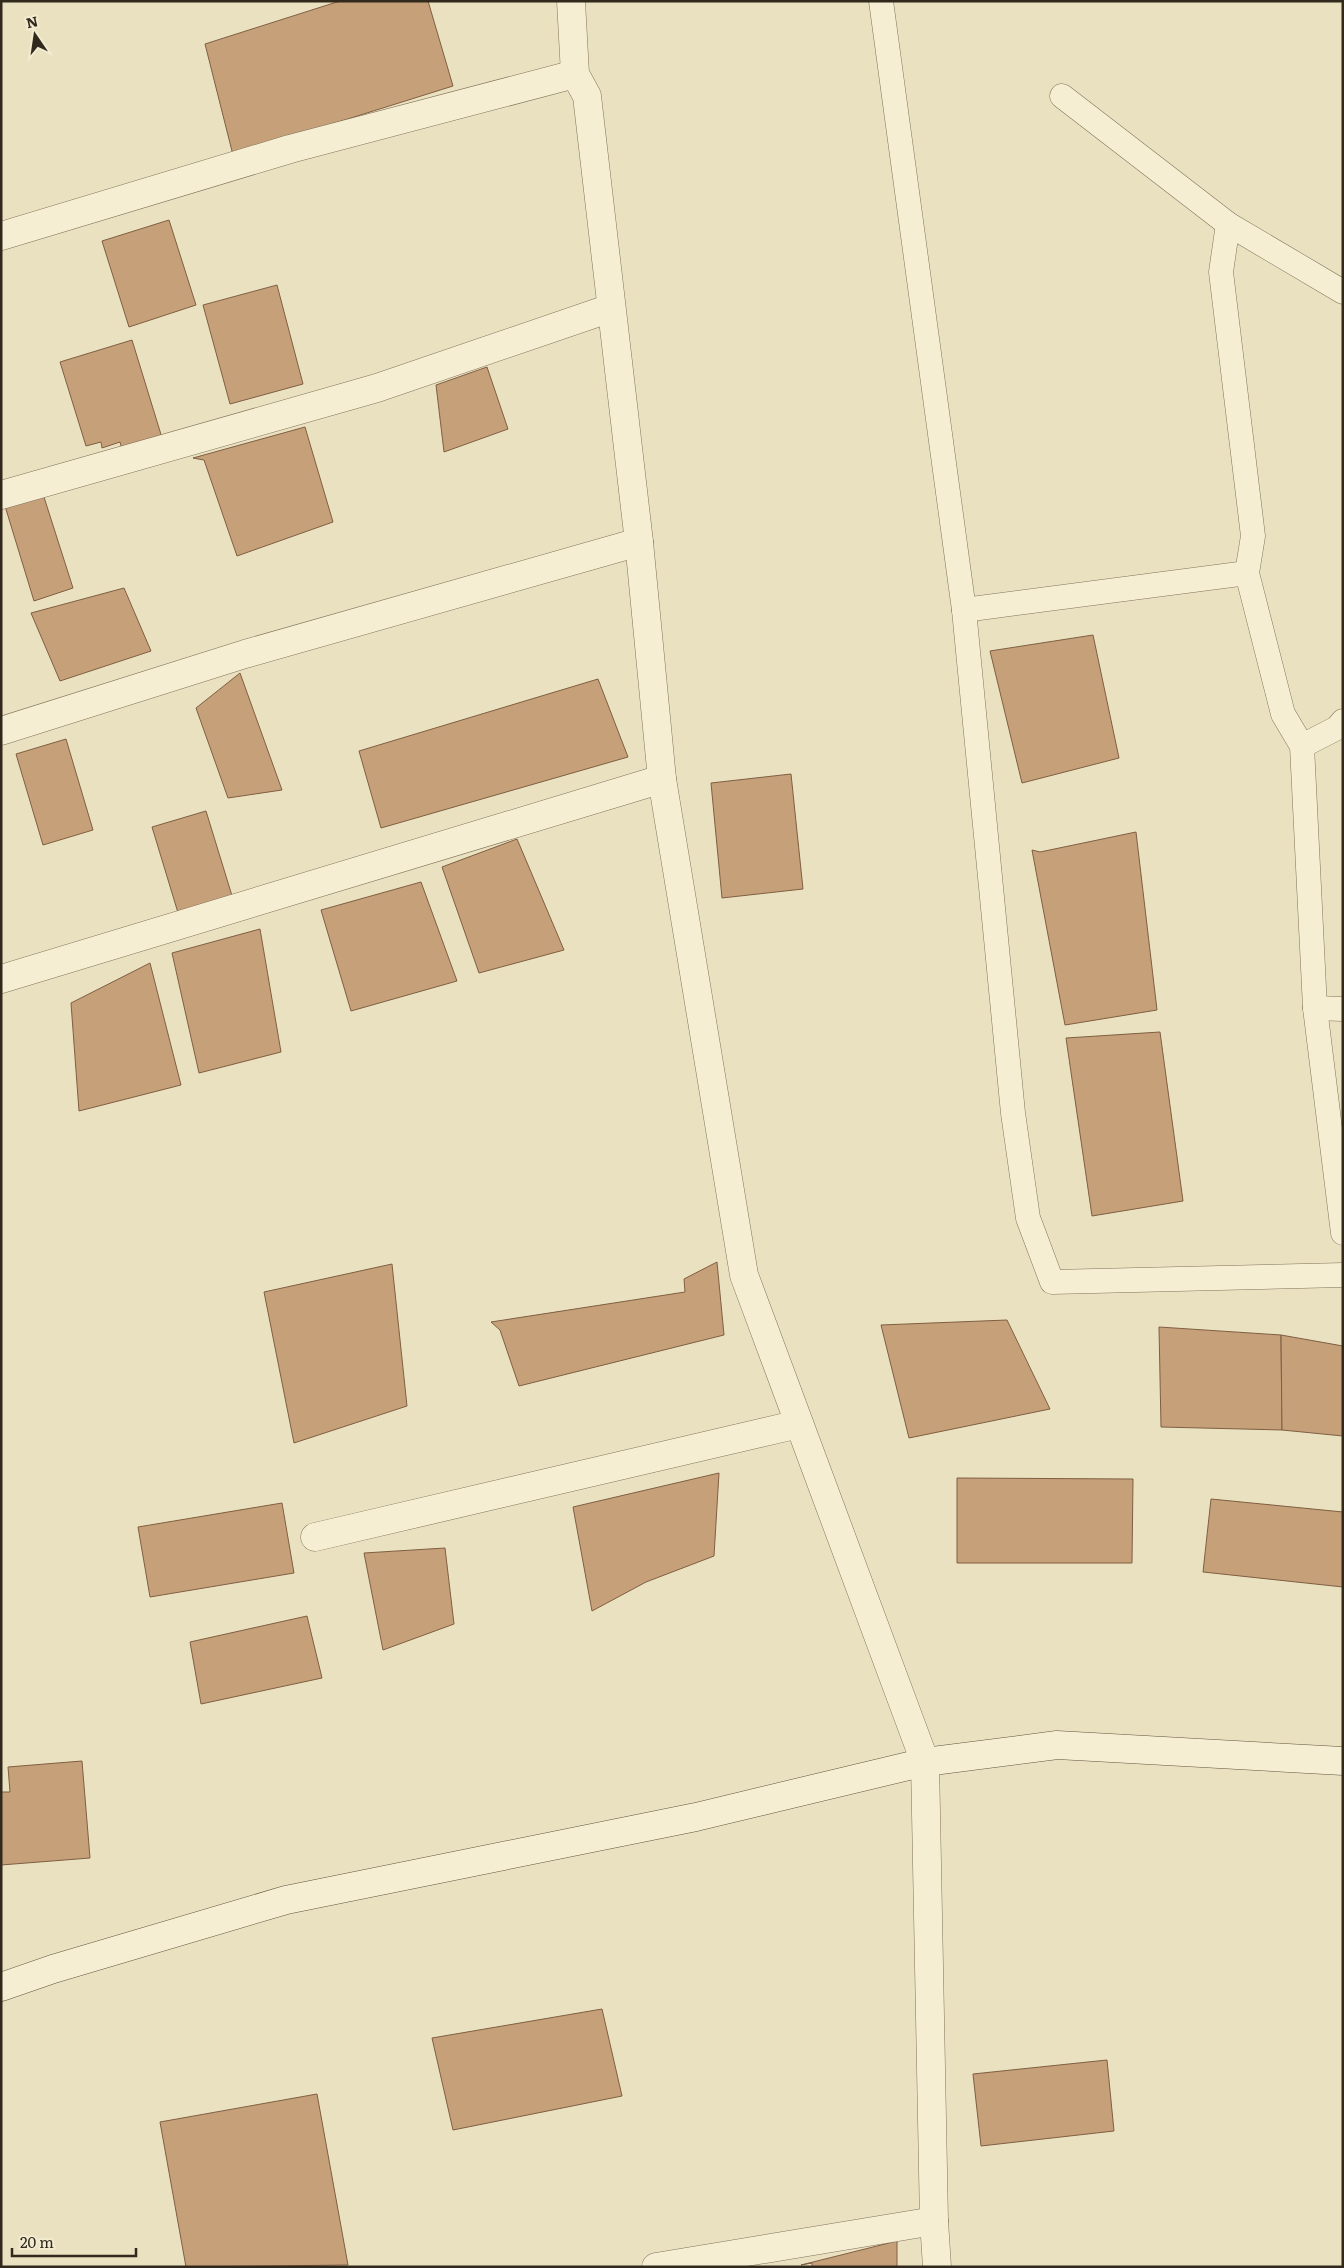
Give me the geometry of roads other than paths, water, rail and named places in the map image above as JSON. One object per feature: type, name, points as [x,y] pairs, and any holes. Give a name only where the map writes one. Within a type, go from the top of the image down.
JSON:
[{"type":"street","points":[[571,1],[574,74],[587,96],[610,308],[639,542],[662,779],[744,1275],[925,1762],[934,2221],[937,2267]]},
{"type":"street","points":[[1,236],[290,149],[574,74]]},
{"type":"street","points":[[1,496],[377,388],[610,308]]},
{"type":"street","points":[[1,731],[245,654],[639,542]]},
{"type":"street","points":[[1,979],[662,779]]},
{"type":"street","points":[[315,1538],[799,1424]]},
{"type":"street","points":[[1,1987],[53,1969],[286,1900],[696,1817],[925,1762],[1057,1744],[1343,1761]]},
{"type":"street","points":[[656,2267],[934,2221]]},
{"type":"lane","points":[[881,1],[964,610],[1013,1113],[1028,1218],[1052,1282],[1343,1275]]},
{"type":"lane","points":[[1062,96],[1228,224],[1343,292]]},
{"type":"lane","points":[[1228,224],[1221,272],[1253,536],[1247,573],[1284,714],[1302,746],[1315,1008],[1343,1233]]},
{"type":"lane","points":[[964,610],[1247,573]]},
{"type":"lane","points":[[1302,746],[1337,728],[1343,720]]},
{"type":"lane","points":[[1315,1008],[1343,1008]]}]
